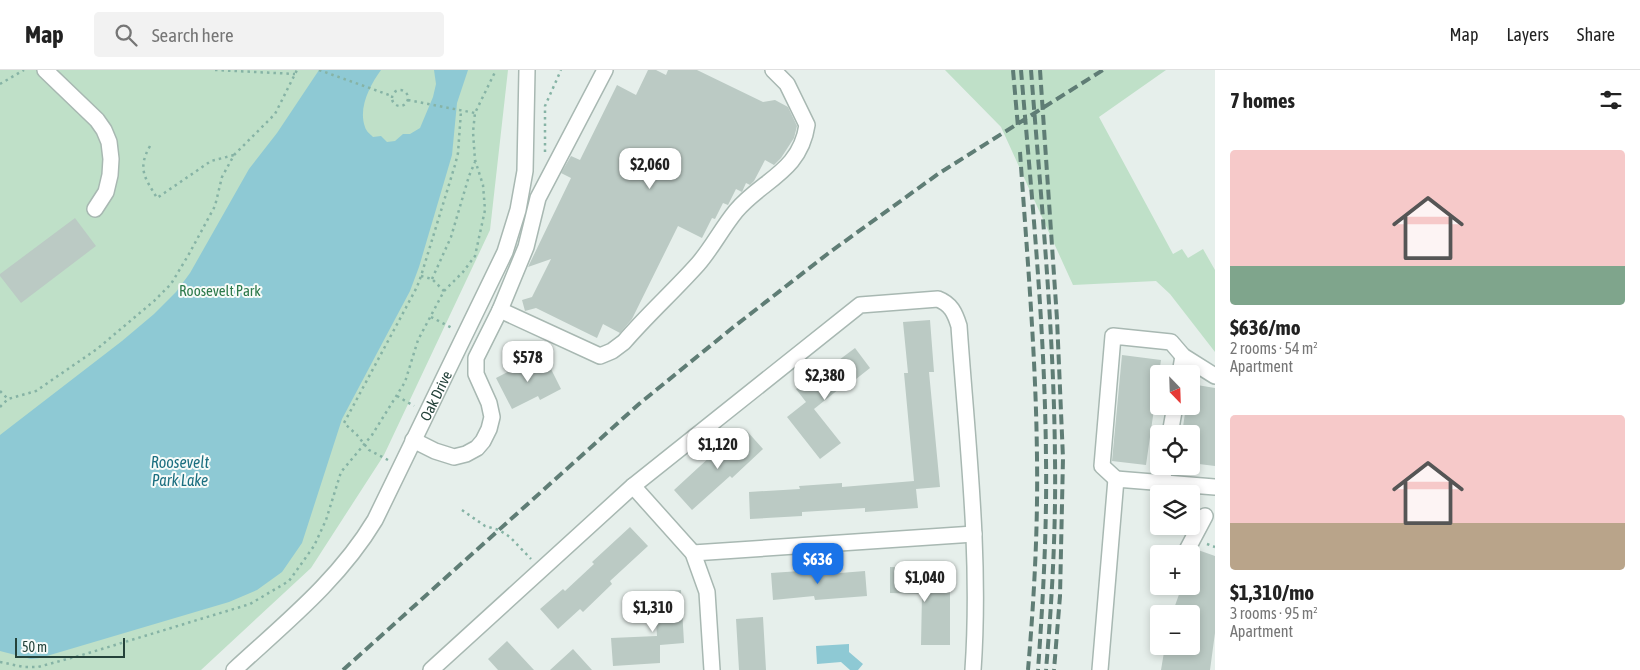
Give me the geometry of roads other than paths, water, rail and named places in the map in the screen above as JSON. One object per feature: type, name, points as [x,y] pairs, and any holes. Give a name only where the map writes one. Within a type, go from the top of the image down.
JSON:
[{"type":"lane","points":[[45,70],[96,120],[104,130],[109,142],[110,175],[106,192],[95,209]]},
{"type":"lane","name":"Oak Drive","points":[[234,670],[316,594],[356,549],[375,520],[505,252],[518,210],[525,171],[527,70]]},
{"type":"lane","points":[[413,440],[435,451],[454,457],[466,454],[483,441],[492,417],[489,403],[476,374],[476,358],[500,310],[526,247],[538,198],[605,70]]},
{"type":"lane","points":[[500,310],[600,356],[612,351],[624,342],[699,263],[744,202],[780,174],[790,164],[795,155],[806,132],[807,125],[787,84],[773,70]]},
{"type":"lane","points":[[431,670],[633,486],[860,305],[938,300],[946,302],[952,308],[959,326],[974,534],[976,623],[973,670]]},
{"type":"lane","points":[[1215,376],[1183,356],[1171,342],[1113,336],[1102,466],[1116,479],[1215,487]]},
{"type":"lane","points":[[1182,365],[1183,356]]},
{"type":"lane","points":[[1162,483],[1163,475]]},
{"type":"lane","points":[[1100,670],[1116,479]]},
{"type":"lane","points":[[633,486],[693,554],[707,592],[712,670]]},
{"type":"lane","points":[[1190,545],[1205,516]]},
{"type":"lane","points":[[693,554],[974,534]]},
{"type":"water","name":"Roosevelt Park Lake","points":[[319,70],[381,70],[366,97],[363,120],[366,130],[373,137],[381,136],[387,142],[395,141],[403,134],[410,134],[420,128],[433,97],[436,84],[434,70],[468,70],[457,103],[452,155],[419,267],[410,291],[342,419],[302,543],[282,572],[257,590],[229,602],[40,658],[31,659],[0,651],[0,435],[122,341],[154,314],[176,292],[190,273],[249,169],[277,133]]},
{"type":"water","points":[[849,644],[849,652],[863,664],[858,670],[850,670],[841,662],[817,664],[816,646]]},
{"type":"railway","points":[[1013,70],[1018,127]]},
{"type":"railway","points":[[1021,70],[1037,264],[1045,410],[1045,538],[1038,670]]},
{"type":"railway","points":[[1031,70],[1046,264],[1054,411],[1054,538],[1046,670]]},
{"type":"railway","points":[[1040,70],[1057,319],[1063,458],[1060,596],[1054,670]]},
{"type":"railway","points":[[343,670],[639,404],[731,329],[830,252],[938,174],[1103,70]]},
{"type":"railway","points":[[1020,152],[1033,343],[1037,458],[1035,564],[1028,670]]},
{"type":"park label","name":"Roosevelt Park","points":[[220,290]]}]
